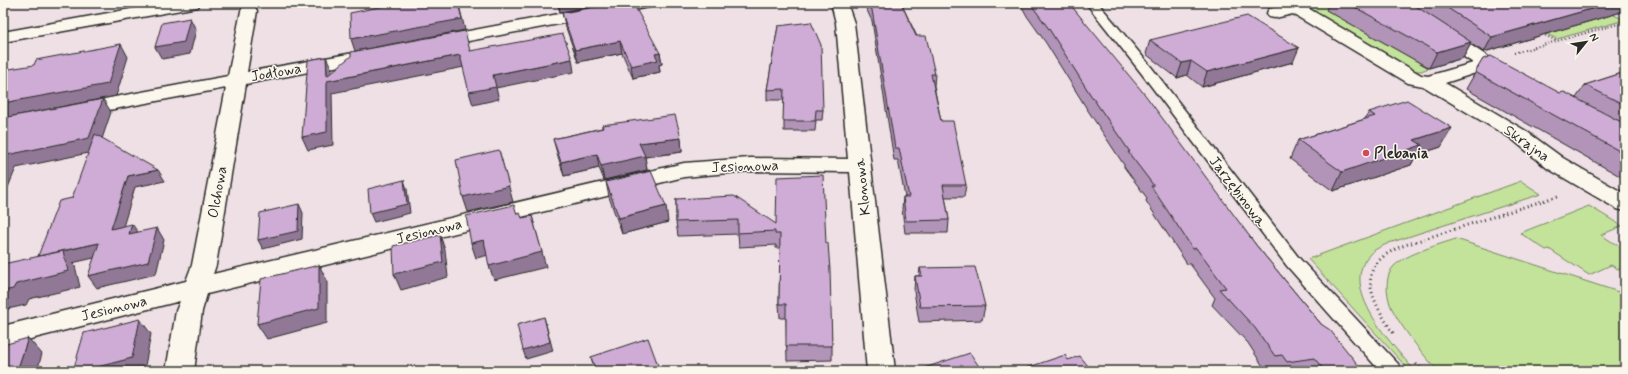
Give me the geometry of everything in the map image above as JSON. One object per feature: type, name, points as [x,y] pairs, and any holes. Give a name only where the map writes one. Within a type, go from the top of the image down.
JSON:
[{"type":"street","points":[[3,37],[192,3]]},
{"type":"street","points":[[425,44],[644,3]]},
{"type":"street","name":"Klonowa","points":[[839,3],[845,23],[882,371]]},
{"type":"street","points":[[1396,3],[1487,64],[1522,83]]},
{"type":"street","name":"Skrajna","points":[[1285,8],[1415,79],[1428,82],[1519,135],[1555,163],[1625,204]]},
{"type":"street","name":"Olchowa","points":[[180,371],[189,311],[204,265],[249,11]]},
{"type":"street","name":"Jodłowa","points":[[58,114],[393,50]]},
{"type":"street","points":[[1428,82],[1487,64]]},
{"type":"street","name":"Jesionowa","points":[[3,336],[684,170],[712,166],[749,164],[860,166]]},
{"type":"lane","name":"Jarzębinowa","points":[[1092,3],[1151,77],[1293,262],[1392,371]]},
{"type":"path","points":[[1514,53],[1625,22]]},
{"type":"path","points":[[1538,32],[1557,41]]},
{"type":"path","points":[[1398,339],[1376,307],[1371,290],[1370,275],[1380,258],[1391,251],[1443,232],[1567,193]]},
{"type":"path","points":[[1414,361],[1423,371]]},
{"type":"green space","points":[[1323,3],[1381,3],[1327,10],[1429,68],[1421,71],[1414,71],[1303,8]]},
{"type":"green space","points":[[1481,3],[1587,3],[1625,20],[1557,39]]},
{"type":"green space","points":[[1521,181],[1541,194],[1389,243],[1373,251],[1362,267],[1360,282],[1364,298],[1372,315],[1382,331],[1415,371],[1410,371],[1308,259]]},
{"type":"green space","points":[[1589,206],[1622,226],[1601,235],[1625,250],[1625,266],[1618,269],[1611,265],[1589,275],[1549,249],[1546,250],[1520,233]]},
{"type":"green space","points":[[1456,239],[1625,294],[1625,371],[1439,371],[1433,366],[1412,339],[1393,311],[1390,304],[1387,284],[1391,270],[1406,257]]},
{"type":"building","points":[[388,3],[458,3],[462,19],[351,39],[350,13],[389,5]]},
{"type":"building","points":[[617,3],[633,3],[660,53],[655,54],[658,60],[631,66],[620,41],[575,50],[562,13]]},
{"type":"building","points":[[869,3],[901,3],[916,36],[926,36],[935,74],[931,74],[941,121],[953,121],[966,185],[943,185],[949,220],[906,221],[903,197],[909,197],[899,148],[895,148],[872,10]]},
{"type":"building","points":[[1030,3],[1069,3],[1146,96],[1256,245],[1321,324],[1330,330],[1363,371],[1325,371],[1314,358],[1287,362],[1282,355],[1275,356],[1255,328],[1219,289],[1226,288],[1196,248],[1193,249],[1151,186],[1154,186],[1128,152],[1130,152],[1090,94],[1049,29]]},
{"type":"building","points":[[1347,3],[1411,3],[1471,42],[1437,52]]},
{"type":"building","points":[[1440,3],[1612,3],[1492,37]]},
{"type":"building","points":[[1247,16],[1299,48],[1207,72],[1191,61],[1182,63],[1150,40]]},
{"type":"building","points":[[190,18],[184,42],[155,47],[162,23]]},
{"type":"building","points":[[811,22],[821,45],[823,110],[816,110],[815,121],[783,121],[784,89],[767,90],[778,26]]},
{"type":"building","points":[[465,31],[470,51],[563,34],[572,59],[493,75],[496,87],[469,92],[460,55],[327,81],[327,132],[302,137],[308,60],[326,57],[327,76],[351,56],[351,52]]},
{"type":"building","points":[[121,44],[108,84],[3,103],[3,70],[34,65],[36,60]]},
{"type":"building","points":[[1491,56],[1560,93],[1564,92],[1625,124],[1625,154],[1475,72],[1483,59]]},
{"type":"building","points":[[1625,72],[1625,105],[1585,85]]},
{"type":"building","points":[[103,99],[89,138],[7,155],[3,163],[3,118]]},
{"type":"building","points":[[1407,100],[1452,128],[1414,140],[1422,145],[1342,172],[1298,140],[1375,116],[1369,112]]},
{"type":"building","points":[[675,115],[681,138],[639,143],[645,156],[601,166],[597,154],[561,162],[553,139],[603,128],[602,125]]},
{"type":"building","points":[[95,134],[158,170],[128,176],[111,229],[132,224],[129,234],[157,228],[148,262],[88,276],[99,243],[38,256],[59,201],[72,198]]},
{"type":"building","points":[[499,150],[509,186],[463,197],[456,160]]},
{"type":"building","points":[[651,171],[666,206],[619,218],[606,182]]},
{"type":"building","points":[[823,175],[826,243],[828,243],[830,270],[832,346],[786,346],[786,304],[779,304],[780,234],[775,234],[775,231],[738,233],[738,220],[676,222],[676,199],[734,196],[776,224],[777,177]]},
{"type":"building","points":[[404,180],[407,204],[370,213],[368,189]]},
{"type":"building","points":[[299,204],[298,231],[258,240],[260,213]]},
{"type":"building","points":[[514,205],[517,214],[520,213],[522,218],[532,216],[542,252],[489,266],[484,240],[471,243],[466,216]]},
{"type":"building","points":[[440,235],[443,262],[394,274],[393,246]]},
{"type":"building","points":[[63,251],[68,271],[16,284],[13,289],[3,291],[3,264]]},
{"type":"building","points":[[319,265],[319,308],[257,324],[261,279]]},
{"type":"building","points":[[975,267],[985,306],[920,307],[915,276],[922,276],[920,268]]},
{"type":"building","points":[[544,317],[550,342],[523,350],[517,325]]},
{"type":"building","points":[[140,319],[132,358],[82,371],[73,371],[84,333]]},
{"type":"building","points":[[28,338],[17,371],[3,371],[3,345]]},
{"type":"building","points":[[648,338],[660,371],[596,371],[591,357]]},
{"type":"building","points":[[970,353],[982,371],[926,371],[924,368]]},
{"type":"building","points":[[1065,355],[1068,360],[1080,356],[1092,371],[1017,371]]},
{"type":"place","name":"Plebania","points":[[1366,153]]}]
